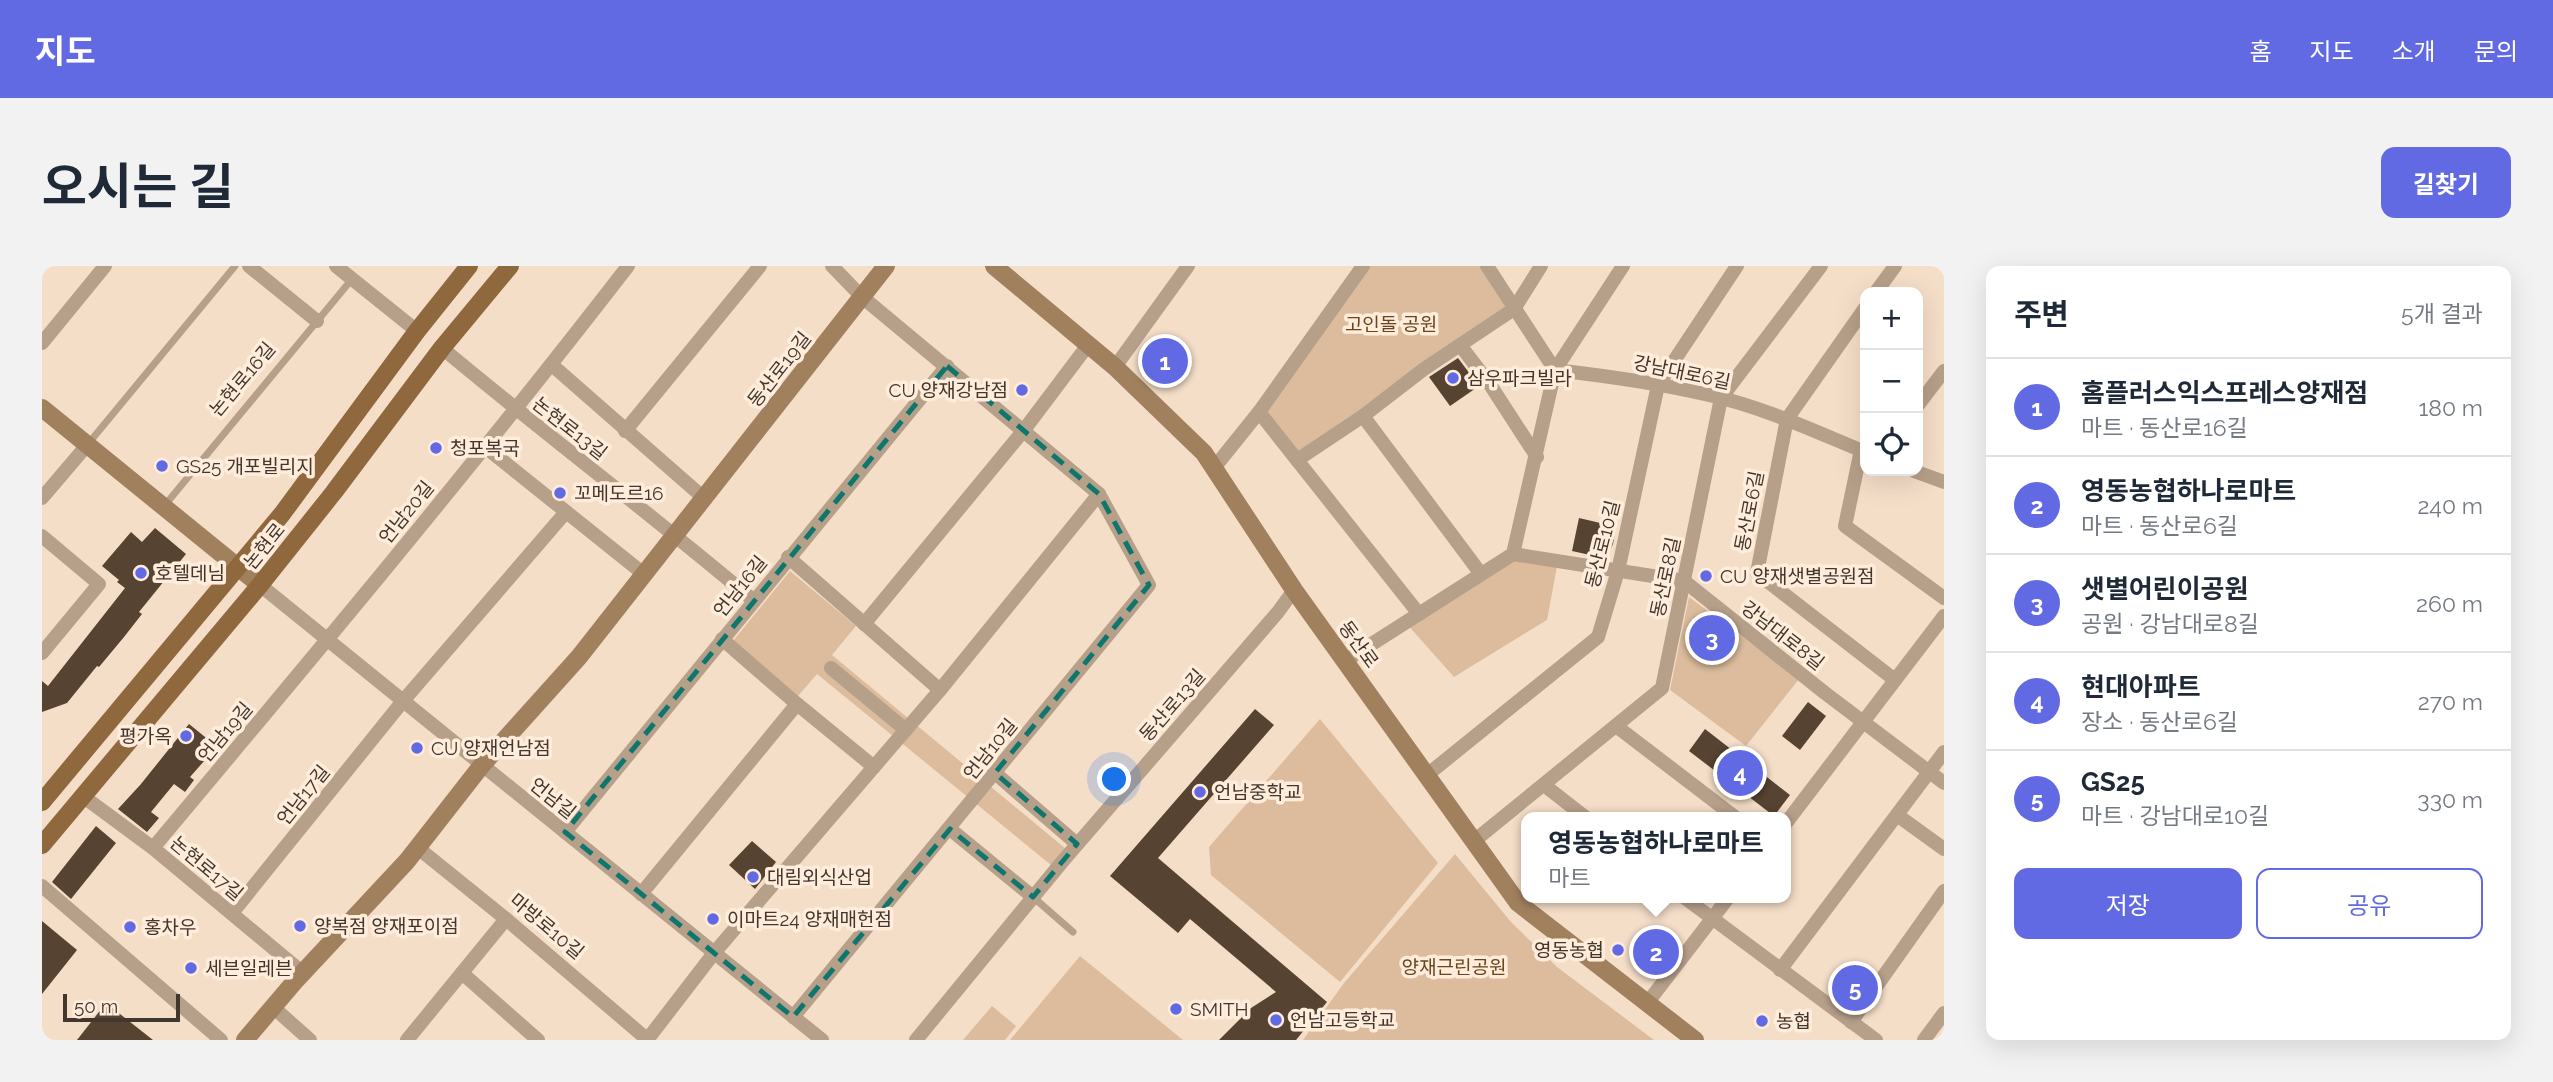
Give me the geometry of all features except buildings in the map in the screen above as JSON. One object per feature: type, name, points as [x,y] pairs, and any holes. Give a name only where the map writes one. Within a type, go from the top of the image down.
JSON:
[{"type":"main road","name":"논현로","points":[[42,802],[282,514],[417,331],[470,266]]},
{"type":"main road","name":"논현로","points":[[42,845],[260,585],[442,348],[510,266]]},
{"type":"street","points":[[42,342],[106,266]]},
{"type":"street","points":[[249,266],[317,321]]},
{"type":"street","points":[[336,266],[417,331]]},
{"type":"street","points":[[352,279],[362,266]]},
{"type":"street","name":"언남20길","points":[[327,640],[552,365],[628,266]]},
{"type":"street","points":[[625,431],[760,266]]},
{"type":"street","points":[[647,1040],[714,953],[940,690],[1100,494],[862,296],[832,266]]},
{"type":"street","name":"동산로19길","points":[[482,765],[579,657],[886,266]]},
{"type":"street","name":"동산로","points":[[994,266],[1115,368],[1204,453],[1294,590],[1518,903],[1695,1040]]},
{"type":"street","points":[[1214,468],[1259,412],[1363,266]]},
{"type":"street","points":[[1487,266],[1555,370]]},
{"type":"street","points":[[1297,460],[1514,309],[1541,266]]},
{"type":"street","points":[[1345,661],[1513,554],[1555,370],[1623,266]]},
{"type":"street","name":"동산로10길","points":[[1427,775],[1598,637],[1618,570],[1658,385],[1737,266]]},
{"type":"street","name":"동산로8길","points":[[1474,841],[1662,688],[1721,398],[1821,266]]},
{"type":"street","points":[[1880,287],[1895,266]]},
{"type":"street","points":[[1115,368],[1182,269]]},
{"type":"street","name":"동산로6길","points":[[1860,315],[1787,419],[1757,573],[1895,680]]},
{"type":"street","points":[[864,624],[1024,430],[1088,345]]},
{"type":"street","points":[[1460,345],[1489,383],[1537,457]]},
{"type":"street","name":"논현로13길","points":[[442,348],[515,409],[677,535]]},
{"type":"street","points":[[552,365],[705,499]]},
{"type":"street","name":"언남16길","points":[[565,832],[947,366]]},
{"type":"street","name":"강남대로6길","points":[[1555,370],[1658,385],[1721,398],[1787,419],[1860,450]]},
{"type":"street","points":[[1923,398],[1944,371]]},
{"type":"street","points":[[42,408],[260,585]]},
{"type":"street","points":[[1259,412],[1419,614]]},
{"type":"street","points":[[1363,416],[1482,574]]},
{"type":"street","points":[[42,498],[88,444]]},
{"type":"street","points":[[484,446],[645,575]]},
{"type":"street","points":[[1860,464],[1845,526],[1944,598]]},
{"type":"street","points":[[1923,474],[1944,482]]},
{"type":"street","name":"언남10길","points":[[793,1017],[1149,585],[1100,494]]},
{"type":"street","name":"언남17길","points":[[232,913],[403,701],[566,512]]},
{"type":"street","points":[[677,535],[753,600]]},
{"type":"street","points":[[42,536],[99,584],[42,653]]},
{"type":"street","name":"강남대로8길","points":[[1513,554],[1684,581],[1944,783]]},
{"type":"street","points":[[788,557],[940,690]]},
{"type":"street","name":"언남길","points":[[260,585],[822,1040]]},
{"type":"street","name":"동산로13길","points":[[916,1040],[1077,844],[1278,612],[1294,590]]},
{"type":"street","points":[[1791,816],[1944,616]]},
{"type":"street","points":[[722,639],[874,767]]},
{"type":"street","name":"언남19길","points":[[153,848],[327,640]]},
{"type":"street","points":[[831,668],[906,730]]},
{"type":"street","points":[[641,894],[797,704]]},
{"type":"street","points":[[1616,726],[1728,812]]},
{"type":"street","points":[[1780,970],[1944,752]]},
{"type":"street","points":[[245,1040],[303,972],[418,848],[482,765]]},
{"type":"street","points":[[995,774],[1077,844]]},
{"type":"street","points":[[1544,785],[1579,812]]},
{"type":"street","name":"논현로17길","points":[[84,797],[153,848],[303,972]]},
{"type":"street","points":[[1897,815],[1944,849]]},
{"type":"street","points":[[950,829],[1033,897]]},
{"type":"street","name":"마방로10길","points":[[418,848],[506,919],[647,1040]]},
{"type":"street","points":[[42,886],[221,1040]]},
{"type":"street","points":[[1851,1022],[1944,891]]},
{"type":"street","points":[[1691,903],[1876,1040]]},
{"type":"street","points":[[1648,1002],[1724,903]]},
{"type":"street","points":[[415,1037],[506,919]]},
{"type":"street","points":[[462,974],[538,1040]]},
{"type":"street","points":[[273,1007],[310,1040]]},
{"type":"street","points":[[1924,1040],[1944,1013]]},
{"type":"lane","points":[[88,444],[234,266]]},
{"type":"lane","name":"논현로16길","points":[[164,507],[352,279]]},
{"type":"lane","points":[[1033,897],[1073,932]]},
{"type":"highlighted area","points":[[947,366],[1099,494],[1149,585],[995,773],[1077,844],[1033,897],[950,829],[793,1017],[565,832]]},
{"type":"green space","name":"고인돌 공원","points":[[1363,266],[1487,266],[1514,309],[1297,460],[1259,412]]},
{"type":"green space","points":[[1513,554],[1558,561],[1547,620],[1454,677],[1405,622]]},
{"type":"green space","points":[[790,571],[856,626],[832,655],[1066,849],[1051,865],[817,674],[798,696],[733,641]]},
{"type":"green space","points":[[1689,597],[1799,679],[1746,746],[1670,690]]},
{"type":"green space","points":[[1320,719],[1438,863],[1340,982],[1211,875],[1209,847]]},
{"type":"green space","name":"양재근린공원","points":[[1455,854],[1511,922],[1557,967],[1654,1040],[1303,1040],[1344,983]]},
{"type":"green space","points":[[1080,956],[1183,1040],[1010,1040]]},
{"type":"green space","points":[[992,1006],[1016,1026],[1005,1040],[963,1040]]},
{"type":"place","name":"홈플러스익스프레스양재점","points":[[1165,361]]},
{"type":"place","name":"삼우파크빌라","points":[[1453,378]]},
{"type":"place","name":"CU 양재강남점","points":[[1022,390]]},
{"type":"place","name":"청포복국","points":[[436,448]]},
{"type":"place","name":"GS25 개포빌리지","points":[[162,466]]},
{"type":"place","name":"꼬메도르16","points":[[560,493]]},
{"type":"place","name":"호텔데님","points":[[141,573]]},
{"type":"place","name":"CU 양재샛별공원점","points":[[1706,576]]},
{"type":"place","name":"샛별어린이공원","points":[[1712,638]]},
{"type":"place","name":"평가옥","points":[[186,736]]},
{"type":"place","name":"CU 양재언남점","points":[[417,748]]},
{"type":"place","name":"현대아파트","points":[[1740,773]]},
{"type":"place","name":"언남중학교","points":[[1200,792]]},
{"type":"place","name":"대림외식산업","points":[[753,877]]},
{"type":"place","name":"이마트24 양재매헌점","points":[[713,919]]},
{"type":"place","name":"양복점 양재포이점","points":[[300,926]]},
{"type":"place","name":"홍차우","points":[[130,927]]},
{"type":"place","name":"영동농협","points":[[1618,950]]},
{"type":"place","name":"영동농협하나로마트","points":[[1656,952]]},
{"type":"place","name":"세븐일레븐","points":[[191,968]]},
{"type":"place","name":"GS25","points":[[1855,988]]},
{"type":"place","name":"SMITH","points":[[1176,1009]]},
{"type":"place","name":"언남고등학교","points":[[1276,1020]]},
{"type":"place","name":"농협","points":[[1762,1021]]}]
